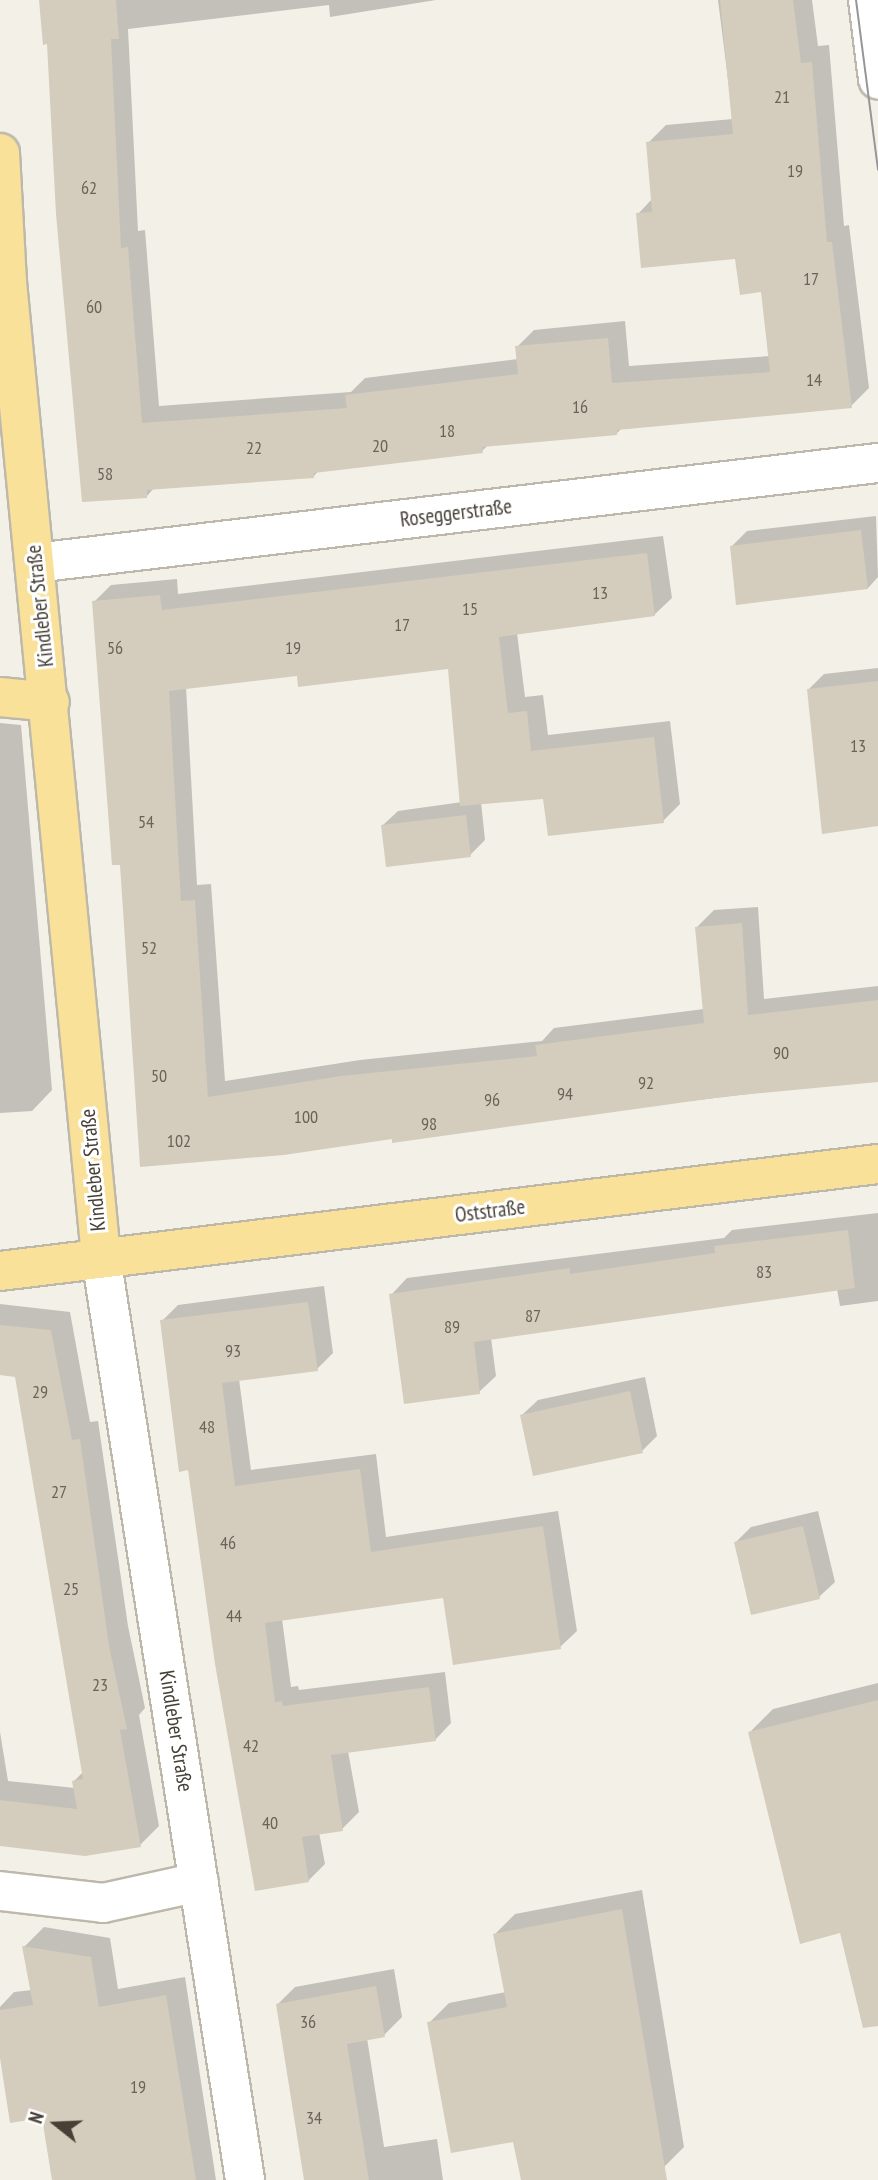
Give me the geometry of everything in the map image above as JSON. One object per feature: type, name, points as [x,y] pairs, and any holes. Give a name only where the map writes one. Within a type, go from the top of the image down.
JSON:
[{"type":"main road","name":"Kindleber Straße","points":[[0,153],[4,281],[50,702],[101,1257]]},
{"type":"main road","points":[[0,697],[50,702]]},
{"type":"main road","name":"Oststraße","points":[[0,1270],[878,1164]]},
{"type":"street","points":[[868,0],[878,79]]},
{"type":"street","name":"Roseggerstraße","points":[[35,564],[878,463]]},
{"type":"street","name":"Kindleber Straße","points":[[101,1257],[245,2180]]},
{"type":"street","points":[[0,1891],[103,1903],[199,1882]]},
{"type":"building","points":[[39,0],[116,0],[119,39],[111,39],[121,248],[128,247],[142,423],[347,408],[345,395],[518,374],[515,346],[608,338],[612,383],[770,372],[761,292],[740,295],[735,259],[641,268],[636,213],[652,212],[646,142],[733,134],[720,0],[793,0],[801,63],[812,62],[827,242],[832,242],[852,408],[617,430],[617,435],[482,447],[483,453],[314,473],[314,478],[147,490],[147,498],[82,502],[56,214],[47,44],[43,45]]},
{"type":"building","points":[[861,530],[868,589],[736,605],[730,546]]},
{"type":"building","points":[[647,553],[655,616],[499,637],[508,713],[527,711],[531,751],[654,737],[664,823],[548,836],[543,799],[460,806],[448,669],[298,687],[297,676],[169,691],[181,901],[195,900],[208,1097],[341,1076],[537,1056],[535,1045],[704,1023],[695,927],[742,923],[748,1015],[878,1000],[878,1082],[729,1096],[392,1143],[392,1139],[284,1155],[140,1167],[120,865],[112,865],[92,601],[160,595],[162,610]]},
{"type":"building","points":[[878,681],[878,826],[822,834],[807,689]]},
{"type":"building","points":[[466,815],[471,857],[386,867],[381,825]]},
{"type":"building","points":[[848,1230],[855,1288],[474,1342],[480,1394],[404,1404],[389,1294],[570,1268],[570,1274],[715,1253],[714,1246]]},
{"type":"building","points":[[308,1302],[318,1371],[222,1383],[235,1486],[360,1469],[371,1552],[543,1526],[561,1649],[453,1665],[443,1598],[265,1623],[275,1702],[282,1701],[283,1706],[429,1687],[436,1741],[331,1755],[343,1831],[302,1837],[309,1882],[255,1891],[215,1664],[188,1470],[179,1472],[160,1320]]},
{"type":"building","points":[[0,1325],[51,1330],[72,1440],[80,1439],[109,1646],[127,1729],[120,1730],[141,1847],[85,1856],[0,1846],[0,1800],[77,1809],[72,1781],[83,1779],[15,1377],[0,1375]]},
{"type":"building","points":[[630,1391],[643,1453],[533,1476],[520,1415]]},
{"type":"building","points":[[803,1526],[820,1599],[751,1615],[734,1542]]},
{"type":"building","points":[[878,1700],[878,2026],[863,2028],[840,1933],[800,1944],[748,1732]]},
{"type":"building","points":[[622,1909],[667,2180],[521,2180],[513,2142],[451,2153],[427,2022],[507,2007],[493,1934]]},
{"type":"building","points":[[22,1946],[91,1957],[99,2007],[166,1995],[196,2180],[52,2180],[42,2118],[10,2123],[0,2058],[0,2010],[33,2005]]},
{"type":"building","points":[[376,1986],[385,2037],[347,2044],[369,2180],[304,2180],[276,2004]]},
{"type":"tram line","points":[[856,0],[878,170]]}]
